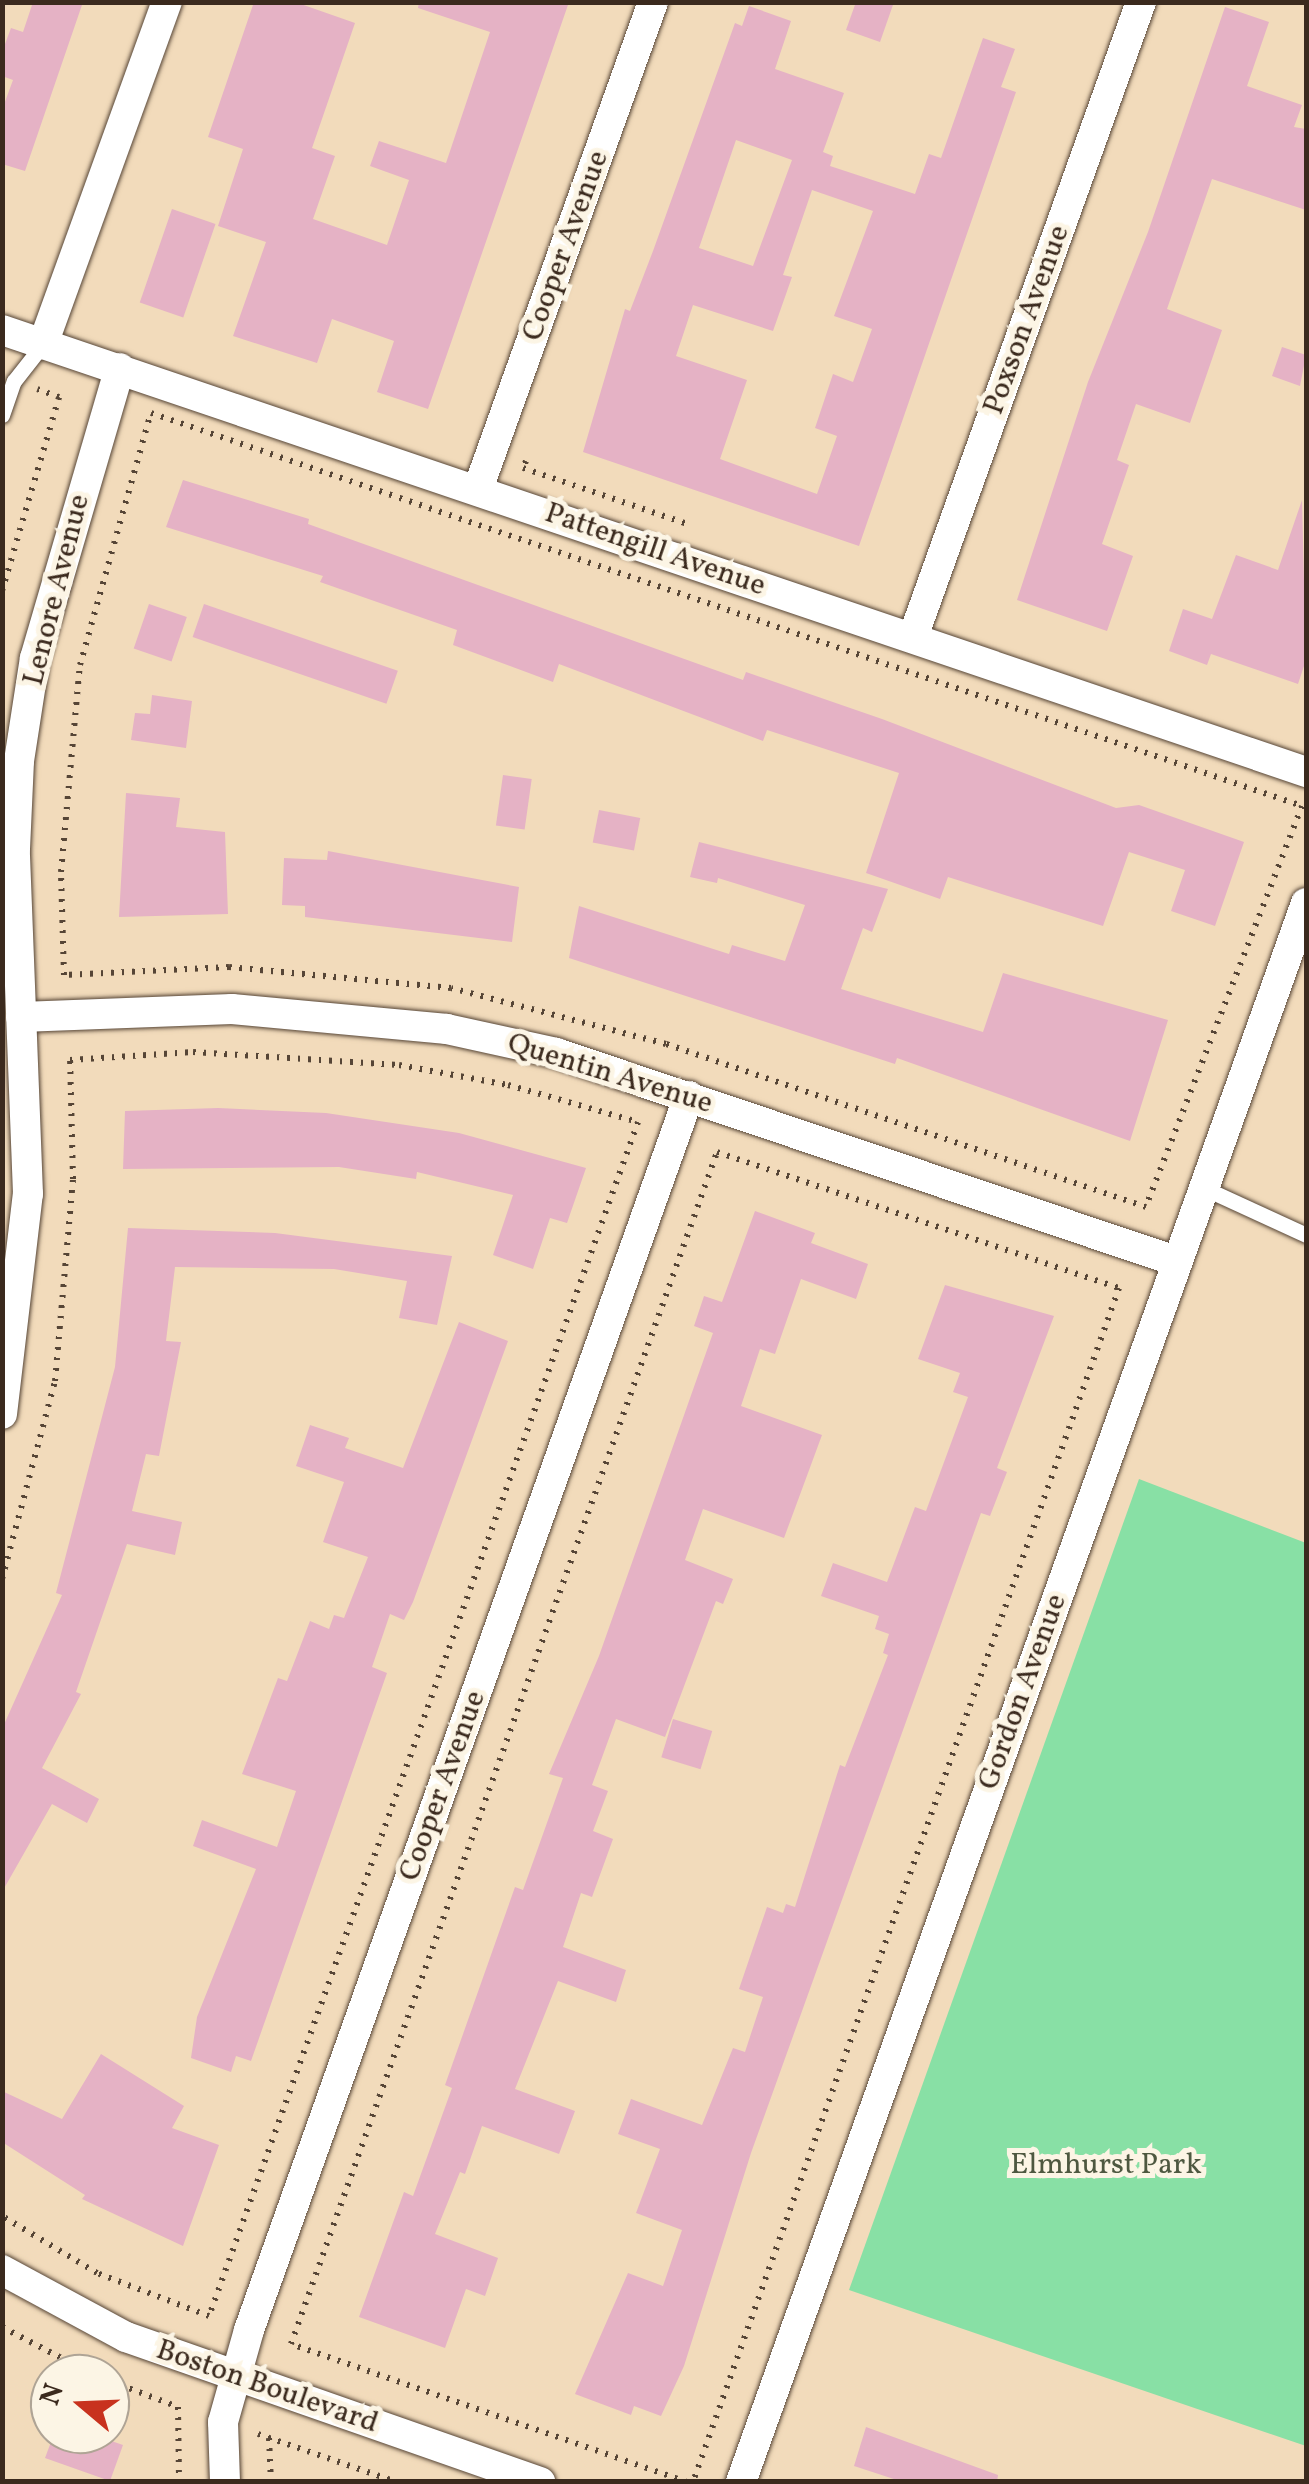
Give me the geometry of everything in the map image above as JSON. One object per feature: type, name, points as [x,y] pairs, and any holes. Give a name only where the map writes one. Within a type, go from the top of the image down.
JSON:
[{"type":"street","points":[[43,344],[166,2]]},
{"type":"street","name":"Cooper Avenue","points":[[478,490],[654,2]]},
{"type":"street","name":"Poxson Avenue","points":[[913,637],[1141,2]]},
{"type":"street","name":"Pattengill Avenue","points":[[2,330],[1306,772]]},
{"type":"street","name":"Lenore Avenue","points":[[2,1414],[28,1194],[15,849],[27,710],[40,639],[120,368]]},
{"type":"street","name":"Gordon Avenue","points":[[741,2482],[1306,903]]},
{"type":"street","name":"Quentin Avenue","points":[[22,1017],[232,1009],[317,1013],[447,1029],[556,1052],[1176,1261]]},
{"type":"street","name":"Cooper Avenue","points":[[224,2482],[223,2422],[234,2376],[690,1096]]},
{"type":"street","name":"Boston Boulevard","points":[[2,2270],[126,2337],[540,2482]]},
{"type":"lane","points":[[2,415],[14,381],[43,344]]},
{"type":"lane","points":[[1204,1188],[1306,1235]]},
{"type":"path","points":[[2,591],[59,396],[14,381]]},
{"type":"path","points":[[151,413],[1302,806],[1146,1207],[666,1044],[452,988],[229,967],[64,976],[61,872],[80,665],[151,413]]},
{"type":"path","points":[[524,468],[689,524]]},
{"type":"path","points":[[2,1579],[55,1382],[74,1179],[70,1060],[192,1052],[364,1061],[508,1085],[638,1122],[209,2316],[96,2273],[2,2216]]},
{"type":"path","points":[[717,1152],[1119,1288],[690,2482],[291,2344],[717,1152]]},
{"type":"path","points":[[2,2327],[54,2354]]},
{"type":"path","points":[[130,2389],[178,2407],[180,2482]]},
{"type":"path","points":[[258,2434],[396,2482]]},
{"type":"path","points":[[269,2438],[271,2482]]},
{"type":"green space","name":"Elmhurst Park","points":[[1139,1479],[1306,1543],[1306,2446],[849,2290]]},
{"type":"building","points":[[33,2],[83,2],[25,171],[2,164],[2,110],[13,80],[2,76],[2,52],[11,28],[23,32]]},
{"type":"building","points":[[254,2],[295,2],[355,23],[312,148],[335,156],[313,219],[387,245],[409,180],[370,166],[379,141],[446,163],[490,32],[418,8],[419,2],[569,2],[428,409],[377,392],[394,341],[332,319],[317,363],[233,336],[266,242],[218,226],[243,149],[208,137]]},
{"type":"building","points":[[856,2],[894,2],[880,42],[846,30]]},
{"type":"building","points":[[749,6],[791,21],[775,69],[844,93],[823,152],[833,156],[830,166],[915,194],[929,154],[941,158],[983,38],[1015,49],[1001,87],[1016,92],[859,546],[583,452],[625,309],[630,311],[735,23],[742,26]],"holes":[[[736,140],[792,160],[753,266],[699,248]],[[812,190],[873,211],[834,316],[872,329],[853,382],[833,374],[815,428],[837,436],[817,494],[720,459],[747,380],[676,356],[693,305],[773,331],[792,277],[783,275]]]},
{"type":"building","points":[[1225,7],[1269,22],[1247,86],[1302,105],[1294,127],[1306,129],[1306,210],[1212,179],[1167,309],[1222,330],[1190,423],[1136,404],[1117,460],[1129,465],[1102,544],[1133,556],[1107,631],[1017,600],[1088,382],[1148,232]]},
{"type":"building","points":[[172,209],[215,224],[183,318],[140,303]]},
{"type":"building","points":[[1282,347],[1306,355],[1300,386],[1272,376]]},
{"type":"building","points":[[183,480],[309,519],[308,524],[743,680],[746,672],[882,719],[1116,808],[1139,805],[1244,842],[1215,926],[1171,911],[1185,870],[1129,852],[1103,926],[948,877],[940,899],[866,873],[899,773],[767,730],[763,741],[559,664],[553,682],[453,645],[457,630],[320,582],[323,576],[166,527]]},
{"type":"building","points":[[1302,500],[1306,660],[1298,684],[1211,654],[1207,665],[1169,651],[1183,609],[1212,619],[1236,555],[1278,570]]},
{"type":"building","points":[[149,604],[187,617],[172,661],[134,648]]},
{"type":"building","points":[[204,604],[398,671],[386,704],[193,637]]},
{"type":"building","points":[[152,695],[192,701],[186,748],[131,740],[135,713],[150,714]]},
{"type":"building","points":[[503,775],[532,779],[525,830],[496,826]]},
{"type":"building","points":[[126,793],[180,798],[176,827],[225,832],[228,914],[119,917]]},
{"type":"building","points":[[599,810],[640,818],[634,850],[593,842]]},
{"type":"building","points":[[699,842],[888,889],[872,932],[863,928],[841,989],[983,1032],[1003,973],[1168,1020],[1130,1141],[897,1058],[895,1064],[569,958],[579,906],[729,954],[732,945],[785,961],[805,905],[718,878],[717,883],[690,877]]},
{"type":"building","points":[[328,851],[519,887],[512,942],[305,917],[305,906],[282,905],[284,858],[327,860]]},
{"type":"building","points":[[218,1108],[326,1113],[459,1133],[586,1168],[567,1223],[550,1218],[533,1269],[493,1255],[513,1195],[417,1172],[416,1179],[339,1167],[123,1169],[125,1111]]},
{"type":"building","points":[[755,1211],[815,1233],[811,1243],[868,1264],[856,1299],[801,1279],[775,1354],[760,1349],[741,1406],[822,1435],[784,1538],[703,1509],[685,1560],[733,1579],[723,1604],[716,1601],[665,1737],[616,1719],[592,1785],[608,1791],[593,1831],[613,1839],[592,1897],[581,1893],[563,1947],[626,1970],[616,2002],[558,1981],[515,2089],[575,2111],[559,2154],[482,2126],[465,2174],[460,2172],[435,2234],[498,2258],[485,2296],[466,2289],[445,2348],[359,2317],[404,2192],[413,2196],[452,2088],[445,2085],[515,1887],[523,1890],[563,1778],[549,1774],[599,1656],[713,1333],[694,1326],[704,1296],[722,1302]]},
{"type":"building","points":[[128,1228],[275,1233],[452,1256],[437,1325],[399,1318],[407,1281],[334,1269],[175,1267],[166,1341],[181,1342],[159,1456],[146,1454],[132,1511],[182,1522],[175,1555],[127,1544],[76,1692],[81,1694],[42,1768],[99,1799],[87,1823],[52,1804],[2,1892],[2,1729],[62,1595],[56,1593],[115,1367]]},
{"type":"building","points":[[945,1285],[1054,1316],[997,1468],[1007,1472],[990,1516],[981,1513],[751,2153],[684,2366],[661,2416],[634,2406],[631,2415],[575,2394],[628,2273],[663,2286],[682,2230],[636,2213],[660,2149],[618,2134],[631,2099],[702,2125],[733,2048],[745,2052],[763,1997],[739,1989],[767,1907],[783,1913],[786,1904],[795,1907],[840,1765],[845,1767],[888,1655],[883,1653],[889,1634],[875,1629],[879,1616],[821,1596],[833,1563],[887,1582],[915,1507],[926,1511],[968,1397],[953,1392],[960,1373],[918,1359]]},
{"type":"building","points":[[459,1322],[508,1341],[413,1602],[404,1620],[390,1614],[372,1667],[387,1673],[251,2061],[236,2056],[231,2072],[191,2058],[197,2017],[256,1869],[193,1846],[202,1820],[277,1847],[296,1791],[242,1774],[278,1678],[287,1681],[310,1621],[329,1629],[334,1615],[344,1618],[368,1557],[323,1542],[344,1482],[296,1466],[310,1425],[349,1438],[345,1448],[403,1468]]},
{"type":"building","points":[[673,1719],[712,1731],[701,1769],[661,1757]]},
{"type":"building","points":[[101,2054],[184,2106],[172,2128],[219,2145],[183,2246],[82,2199],[85,2195],[2,2142],[2,2091],[62,2119]]},
{"type":"building","points":[[866,2427],[998,2475],[997,2482],[903,2482],[854,2466]]},
{"type":"building","points":[[46,2454],[120,2454],[110,2481],[45,2458]]}]
